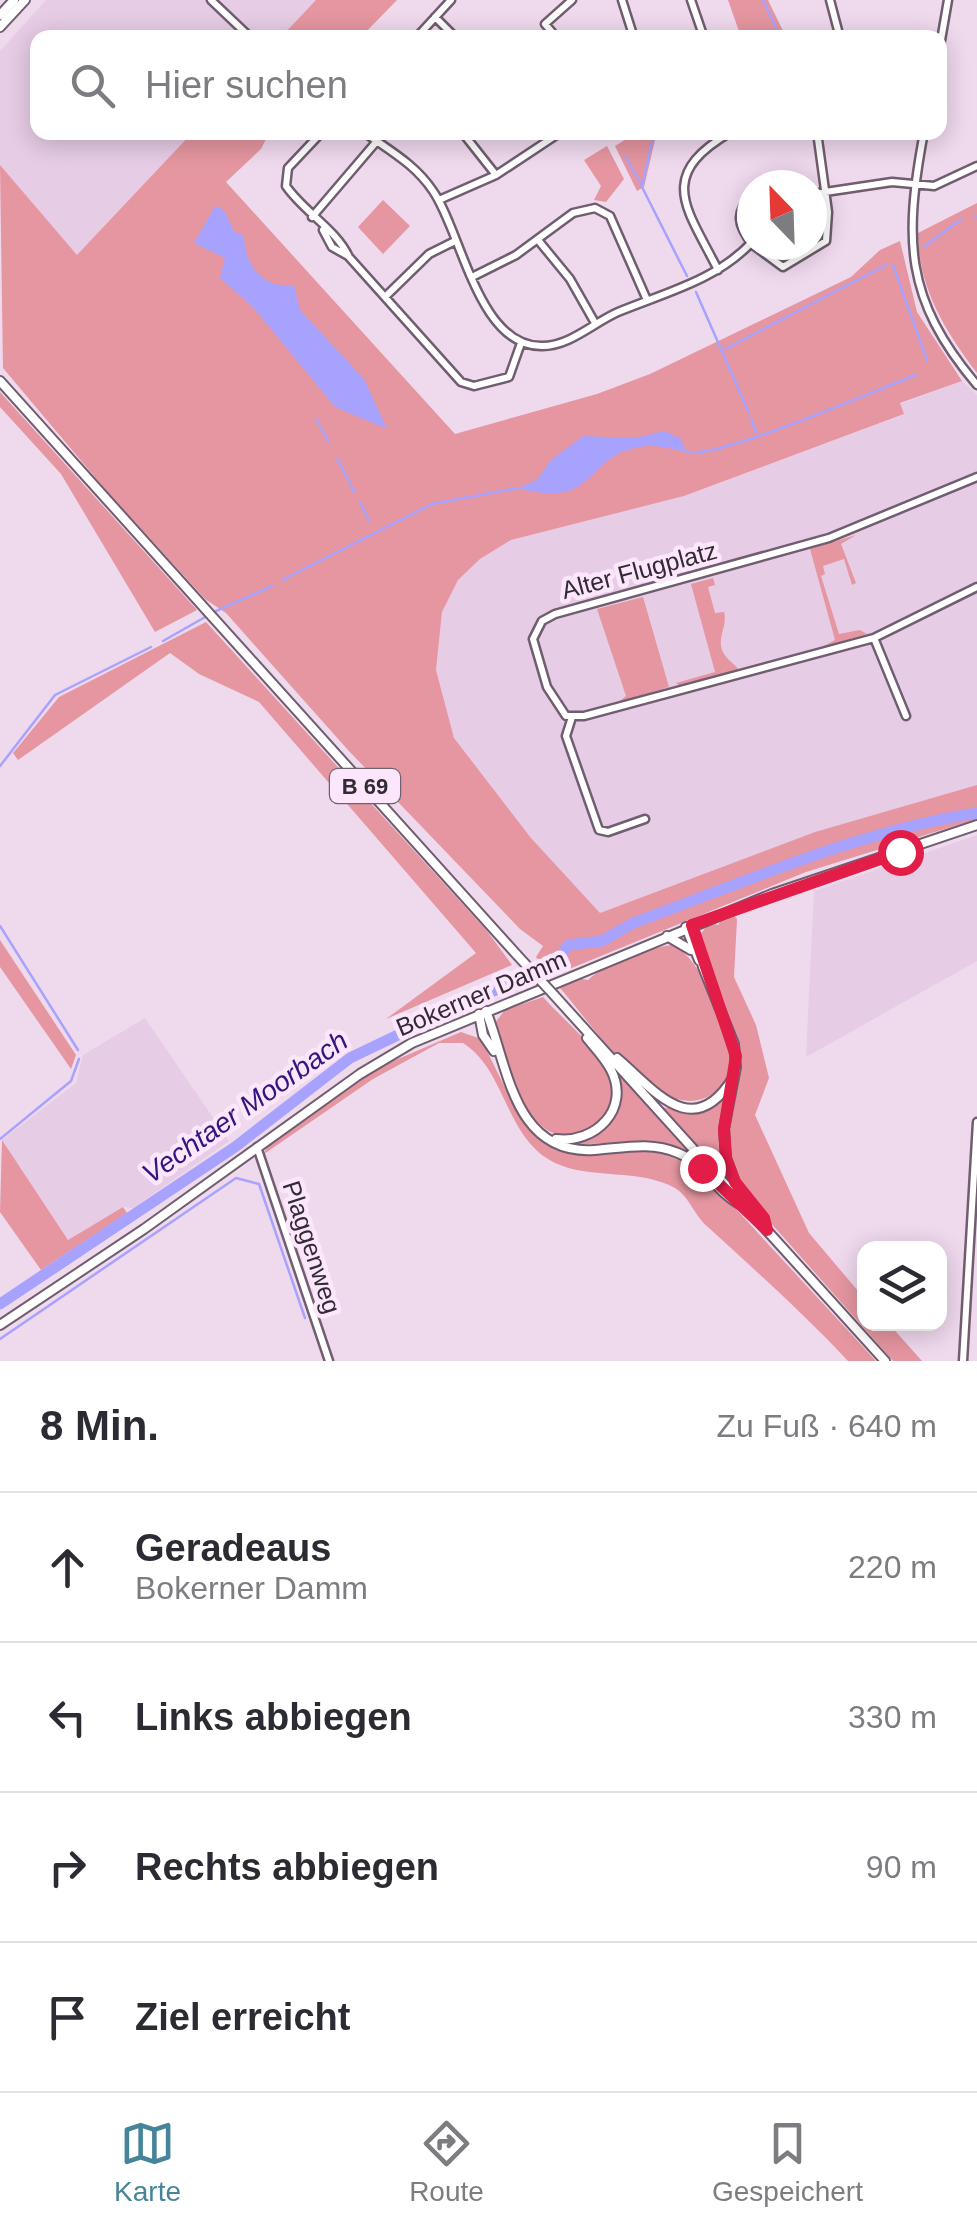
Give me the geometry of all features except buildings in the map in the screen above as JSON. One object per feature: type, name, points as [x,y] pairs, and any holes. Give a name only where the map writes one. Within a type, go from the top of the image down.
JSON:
[{"type":"main road","points":[[0,16],[14,0]]},
{"type":"main road","points":[[0,27],[25,0]]},
{"type":"main road","points":[[0,372],[35,412],[38,422]]},
{"type":"main road","name":"B 69","points":[[0,381],[886,1361]]},
{"type":"main road","name":"Bokerner Damm","points":[[0,1325],[360,1074],[459,1023],[690,926],[977,825]]},
{"type":"main road","points":[[690,926],[692,950]]},
{"type":"main road","points":[[690,926],[734,1044],[735,1074],[724,1129],[726,1158],[735,1182],[764,1218],[767,1230]]},
{"type":"main road","points":[[667,936],[692,950],[703,967]]},
{"type":"main road","points":[[483,1013],[483,1035]]},
{"type":"main road","points":[[483,1013],[524,1116],[547,1137],[574,1150],[637,1145],[678,1152],[702,1168],[734,1202],[747,1208]]},
{"type":"main road","points":[[547,1137],[574,1141],[588,1136],[614,1108],[616,1094],[611,1069],[576,1020]]},
{"type":"main road","points":[[459,1023],[483,1035],[497,1056]]},
{"type":"main road","points":[[606,1052],[656,1096],[678,1108],[709,1102],[735,1074]]},
{"type":"street","points":[[211,0],[242,30]]},
{"type":"street","points":[[424,30],[451,0]]},
{"type":"street","points":[[551,30],[545,24],[572,0]]},
{"type":"street","points":[[622,0],[631,30]]},
{"type":"street","points":[[692,0],[701,30]]},
{"type":"street","points":[[830,0],[838,30]]},
{"type":"street","points":[[943,30],[948,0]]},
{"type":"street","points":[[435,18],[448,30]]},
{"type":"street","points":[[314,140],[293,161],[286,186],[322,228],[341,241],[349,256],[468,386],[509,377],[521,343]]},
{"type":"street","points":[[468,140],[496,175]]},
{"type":"street","points":[[440,200],[496,175],[544,140]]},
{"type":"street","points":[[718,270],[683,201],[681,188],[689,164],[720,140]]},
{"type":"street","points":[[817,140],[821,170]]},
{"type":"street","points":[[922,140],[914,183],[911,257],[920,293],[945,345],[977,384]]},
{"type":"street","points":[[312,217],[377,141],[418,170],[440,200],[455,241],[502,329],[521,343],[556,344],[718,270],[737,255]]},
{"type":"street","points":[[827,191],[942,184],[977,166]]},
{"type":"street","points":[[472,276],[538,240],[584,208],[604,211],[617,229],[647,300]]},
{"type":"street","points":[[538,240],[570,279],[595,323]]},
{"type":"street","points":[[385,297],[429,254],[455,241]]},
{"type":"street","points":[[774,260],[783,267],[795,260]]},
{"type":"street","name":"Alter Flugplatz","points":[[572,717],[558,708],[541,671],[533,640],[542,621],[555,614],[829,538],[977,477]]},
{"type":"street","points":[[645,819],[608,832],[599,830],[566,736],[572,717],[874,638],[977,588]]},
{"type":"street","points":[[874,638],[906,716]]},
{"type":"street","points":[[964,1361],[977,1123]]},
{"type":"street","name":"Plaggenweg","points":[[257,1147],[328,1361]]},
{"type":"shaded area","points":[[46,0],[316,0],[288,30],[30,30],[30,140],[185,140],[77,256],[0,165],[0,51]]},
{"type":"shaded area","points":[[316,0],[397,0],[368,30],[288,30]]},
{"type":"shaded area","points":[[728,0],[768,0],[783,30],[739,30]]},
{"type":"shaded area","points":[[185,140],[266,140],[226,182],[455,434],[597,394],[650,374],[851,277],[880,250],[900,241],[917,312],[962,381],[900,403],[904,414],[684,496],[511,540],[480,559],[458,580],[442,612],[436,670],[454,738],[531,838],[600,913],[815,832],[977,785],[977,819],[806,872],[552,976],[536,957],[543,946],[520,929],[348,750],[226,613],[205,599],[3,368],[0,165],[77,255]]},
{"type":"shaded area","points":[[625,140],[655,140],[644,187],[637,191],[615,146]]},
{"type":"shaded area","points":[[607,146],[624,179],[606,202],[594,200],[601,186],[584,160]]},
{"type":"shaded area","points":[[383,200],[410,226],[383,254],[358,227]]},
{"type":"shaded area","points":[[977,203],[977,373],[935,308],[923,272],[918,233]]},
{"type":"shaded area","points":[[215,206],[224,210],[234,231],[244,236],[248,257],[258,273],[273,283],[294,285],[300,310],[364,379],[387,429],[335,407],[253,307],[220,278],[225,258],[194,243]]},
{"type":"shaded area","points":[[962,381],[977,395],[977,785],[815,832],[600,913],[531,838],[454,738],[436,670],[442,612],[458,580],[480,559],[511,540],[684,496],[903,415],[900,404]]},
{"type":"shaded area","points":[[0,392],[197,610],[155,632],[61,474],[0,407]]},
{"type":"shaded area","points":[[664,431],[680,438],[687,452],[639,447],[621,453],[577,487],[563,492],[518,488],[537,480],[551,460],[583,436],[635,438]]},
{"type":"shaded area","points":[[856,535],[841,544],[856,583],[852,585],[844,559],[823,566],[825,574],[821,576],[839,634],[860,630],[867,634],[822,647],[835,640],[810,549]]},
{"type":"shaded area","points":[[713,578],[715,585],[708,587],[715,613],[724,612],[725,617],[721,647],[739,670],[680,686],[676,683],[715,672],[691,584]]},
{"type":"shaded area","points":[[643,597],[669,687],[617,703],[626,696],[597,609]]},
{"type":"shaded area","points":[[206,622],[487,931],[512,965],[386,1019],[476,953],[259,702],[199,674],[170,653],[18,760],[13,753],[59,697]]},
{"type":"shaded area","points":[[977,835],[977,961],[806,1057],[814,891]]},
{"type":"shaded area","points":[[732,913],[737,919],[734,977],[756,1025],[769,1078],[755,1115],[809,1233],[857,1290],[857,1320],[755,1205],[731,1165],[727,1127],[740,1074],[739,1046],[700,935],[709,923],[719,925],[720,918]]},
{"type":"shaded area","points":[[0,940],[76,1055],[71,1069],[0,967]]},
{"type":"shaded area","points":[[671,945],[682,951],[702,976],[719,1010],[729,1043],[731,1064],[726,1079],[701,1099],[679,1100],[633,1072],[560,988],[577,978],[588,980],[626,957]]},
{"type":"shaded area","points":[[543,997],[591,1047],[611,1080],[609,1107],[592,1128],[581,1134],[555,1134],[533,1118],[511,1079],[494,1024],[505,1010]]},
{"type":"shaded area","points":[[145,1018],[229,1141],[133,1208],[123,1207],[68,1240],[2,1140],[76,1083],[83,1055]]},
{"type":"shaded area","points":[[461,1032],[481,1039],[519,1116],[537,1138],[569,1153],[650,1149],[697,1167],[876,1361],[848,1361],[704,1223],[675,1188],[646,1178],[569,1168],[538,1152],[516,1122],[489,1070],[463,1043],[439,1043],[373,1079],[264,1154],[268,1144],[377,1068]]},
{"type":"shaded area","points":[[616,1070],[689,1154],[647,1141],[569,1145],[611,1120],[618,1100]]},
{"type":"shaded area","points":[[729,1093],[720,1134],[729,1182],[661,1107],[697,1108]]},
{"type":"shaded area","points":[[2,1140],[68,1240],[123,1207],[127,1213],[41,1270],[0,1212]]},
{"type":"shaded area","points":[[866,1331],[895,1331],[922,1361],[893,1361]]},
{"type":"waterway","points":[[763,0],[777,30]]},
{"type":"waterway","points":[[652,140],[642,187],[687,276]]},
{"type":"waterway","points":[[626,157],[642,186]]},
{"type":"waterway","points":[[924,247],[961,219]]},
{"type":"waterway","points":[[725,349],[886,265]]},
{"type":"waterway","points":[[893,265],[927,360]]},
{"type":"waterway","points":[[696,292],[749,413]]},
{"type":"waterway","points":[[687,452],[763,435],[916,375]]},
{"type":"waterway","points":[[316,419],[329,442]]},
{"type":"waterway","points":[[751,419],[756,432]]},
{"type":"waterway","points":[[337,458],[355,493]]},
{"type":"waterway","points":[[282,580],[432,504],[518,488]]},
{"type":"waterway","points":[[360,502],[369,520]]},
{"type":"waterway","points":[[214,612],[272,586]]},
{"type":"waterway","points":[[163,641],[207,616]]},
{"type":"waterway","points":[[0,766],[55,695],[151,647]]},
{"type":"waterway","name":"Vechtaer Moorbach","points":[[0,1304],[235,1147],[350,1058],[473,999],[555,967],[568,945],[602,941],[633,923],[846,845],[977,813]]},
{"type":"waterway","points":[[0,926],[78,1050]]},
{"type":"waterway","points":[[0,1139],[71,1081],[79,1059]]},
{"type":"waterway","points":[[0,1339],[236,1178],[259,1184],[305,1318]]},
{"type":"route","points":[[702,1168],[767,1230],[764,1218],[735,1182],[726,1158],[724,1129],[736,1056],[692,925],[900,852]]}]
